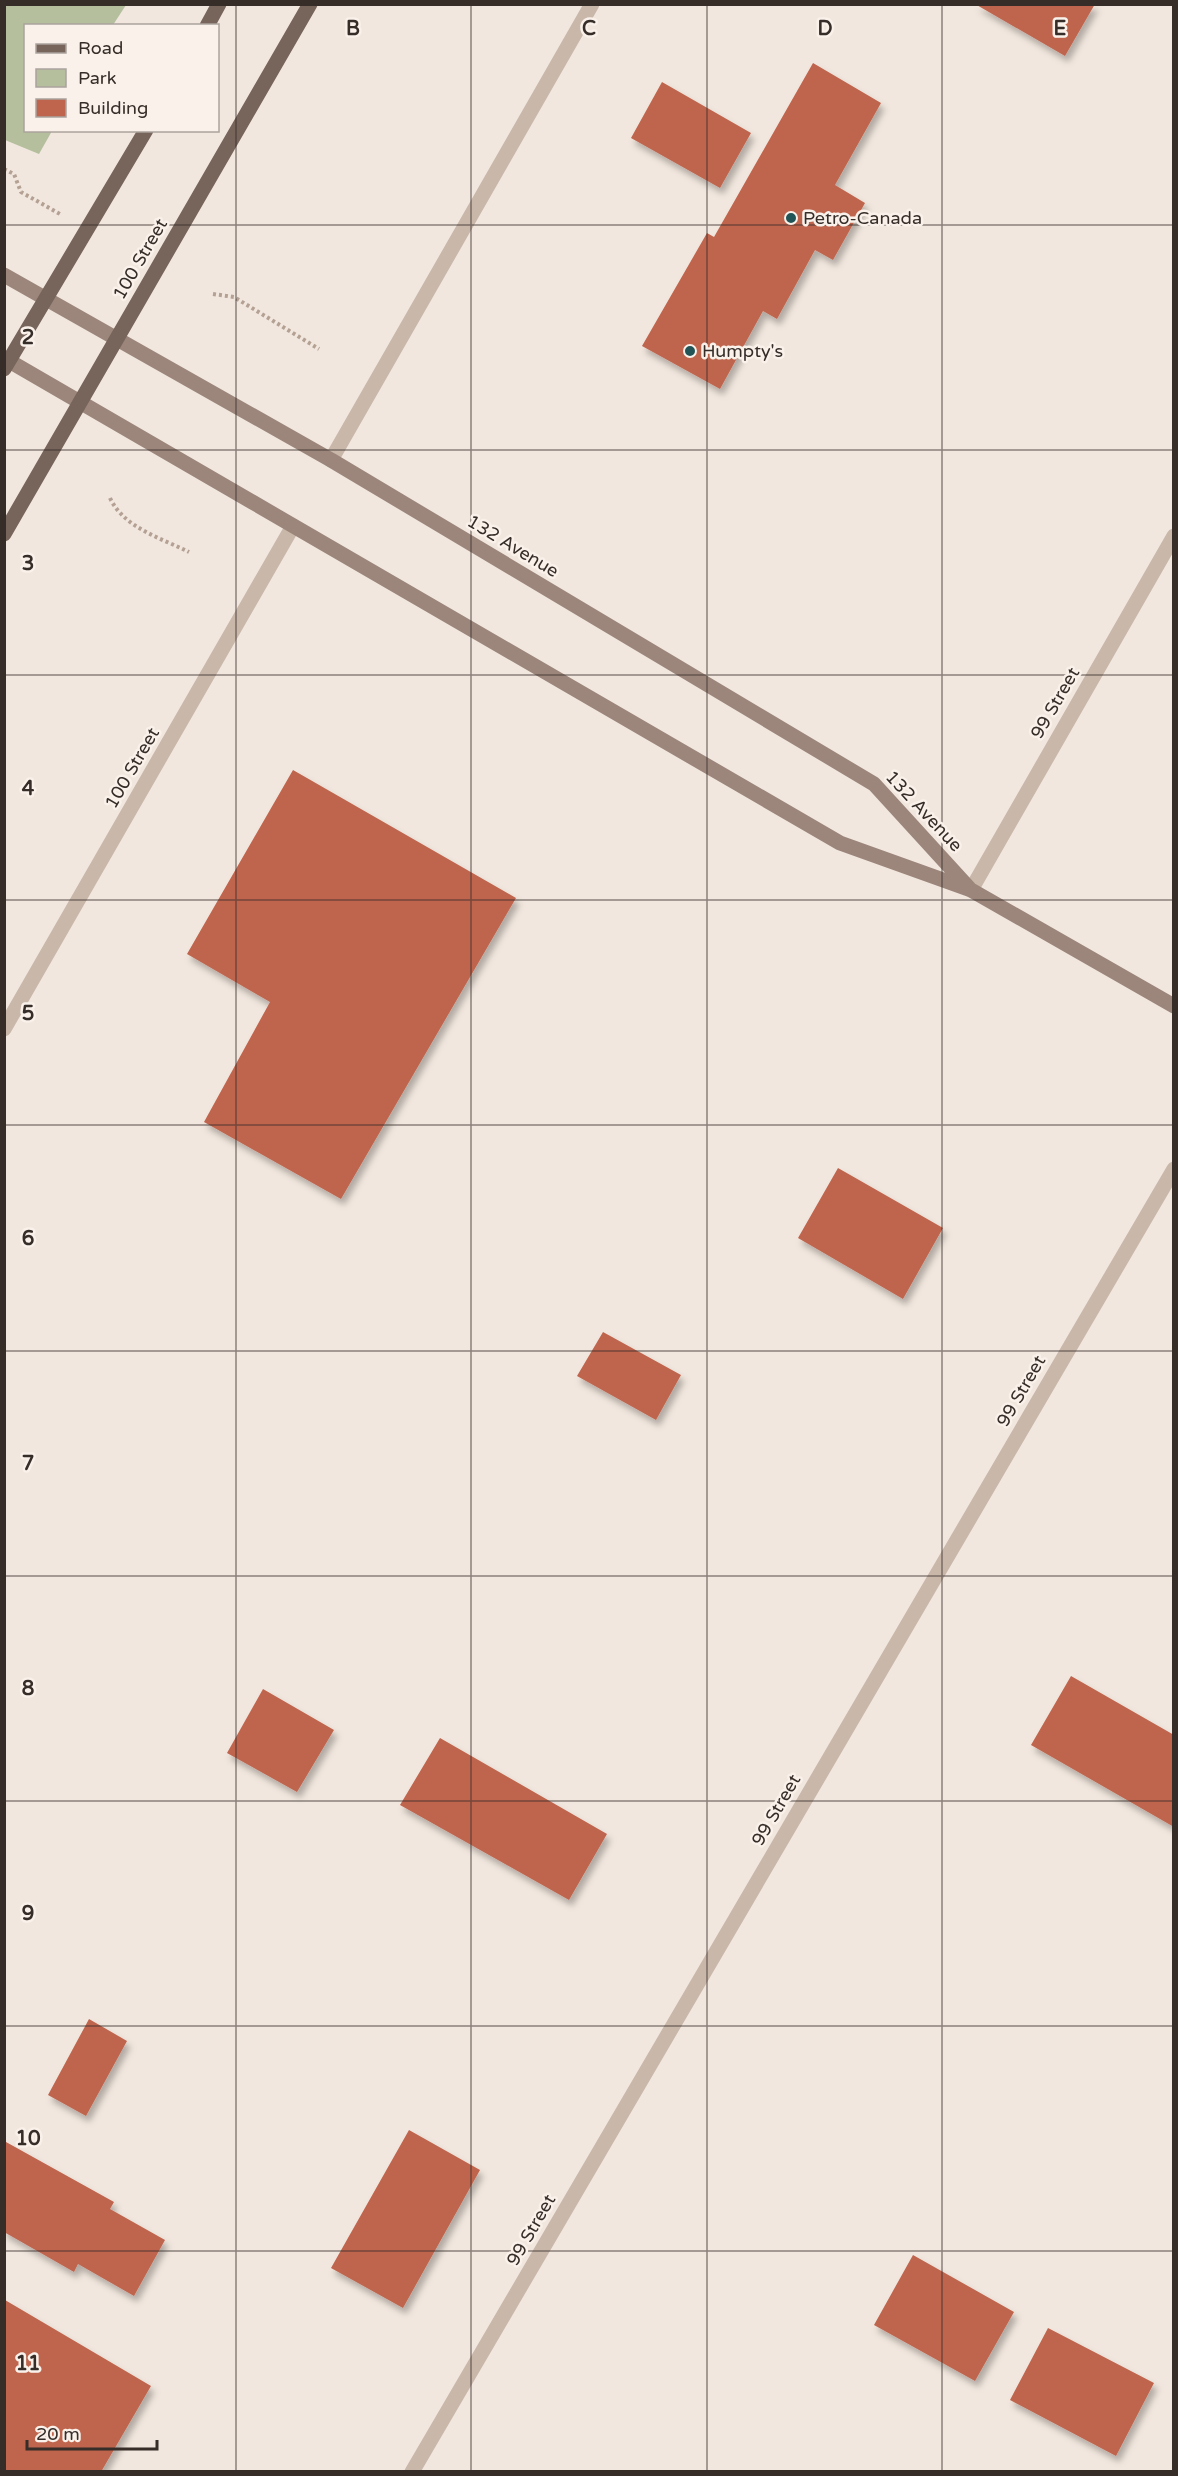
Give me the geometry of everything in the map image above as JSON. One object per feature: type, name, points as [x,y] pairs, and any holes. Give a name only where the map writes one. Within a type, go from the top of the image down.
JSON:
[{"type":"main road","points":[[208,24],[219,4]]},
{"type":"main road","name":"100 Street","points":[[4,534],[310,4]]},
{"type":"main road","points":[[6,363],[145,132]]},
{"type":"main road","name":"132 Avenue","points":[[4,275],[331,460],[874,784],[971,890]]},
{"type":"main road","name":"132 Avenue","points":[[6,363],[79,402],[840,843],[971,890],[1173,1006]]},
{"type":"street","points":[[331,460],[592,4]]},
{"type":"street","name":"100 Street","points":[[4,1029],[293,526]]},
{"type":"street","name":"99 Street","points":[[971,890],[1173,536]]},
{"type":"street","name":"99 Street","points":[[412,2472],[1173,1169]]},
{"type":"path","points":[[4,169],[14,174],[21,192],[88,229]]},
{"type":"path","points":[[213,294],[234,297],[319,349]]},
{"type":"path","points":[[110,498],[117,513],[132,524],[189,552]]},
{"type":"green space","points":[[4,5],[126,5],[114,24],[24,24],[24,132],[51,132],[39,154],[5,140]]},
{"type":"building","points":[[975,4],[1095,4],[1065,56]]},
{"type":"building","name":"Petro-Canada","points":[[813,63],[881,103],[835,185],[865,203],[833,260],[815,250],[777,319],[763,311],[720,389],[642,346],[707,233],[714,237]]},
{"type":"building","points":[[662,82],[751,133],[720,188],[631,138]]},
{"type":"building","points":[[293,770],[516,898],[341,1199],[204,1122],[270,1002],[187,954]]},
{"type":"building","points":[[838,1168],[943,1228],[903,1299],[798,1238]]},
{"type":"building","points":[[603,1332],[681,1375],[656,1420],[577,1376]]},
{"type":"building","points":[[1071,1676],[1174,1735],[1174,1827],[1031,1745]]},
{"type":"building","points":[[263,1689],[334,1730],[297,1792],[227,1753]]},
{"type":"building","points":[[440,1738],[607,1834],[569,1900],[400,1805]]},
{"type":"building","points":[[89,2019],[127,2041],[86,2116],[48,2095]]},
{"type":"building","points":[[409,2130],[480,2170],[403,2308],[331,2268]]},
{"type":"building","points":[[6,2142],[114,2202],[110,2209],[165,2240],[134,2296],[78,2264],[74,2272],[4,2232]]},
{"type":"building","points":[[913,2255],[1014,2312],[975,2381],[874,2325]]},
{"type":"building","points":[[5,2300],[151,2386],[101,2472],[5,2472]]},
{"type":"building","points":[[1048,2328],[1154,2383],[1116,2456],[1010,2400]]},
{"type":"place","name":"Petro-Canada","points":[[791,218]]},
{"type":"place","name":"Humpty's","points":[[690,351]]}]
